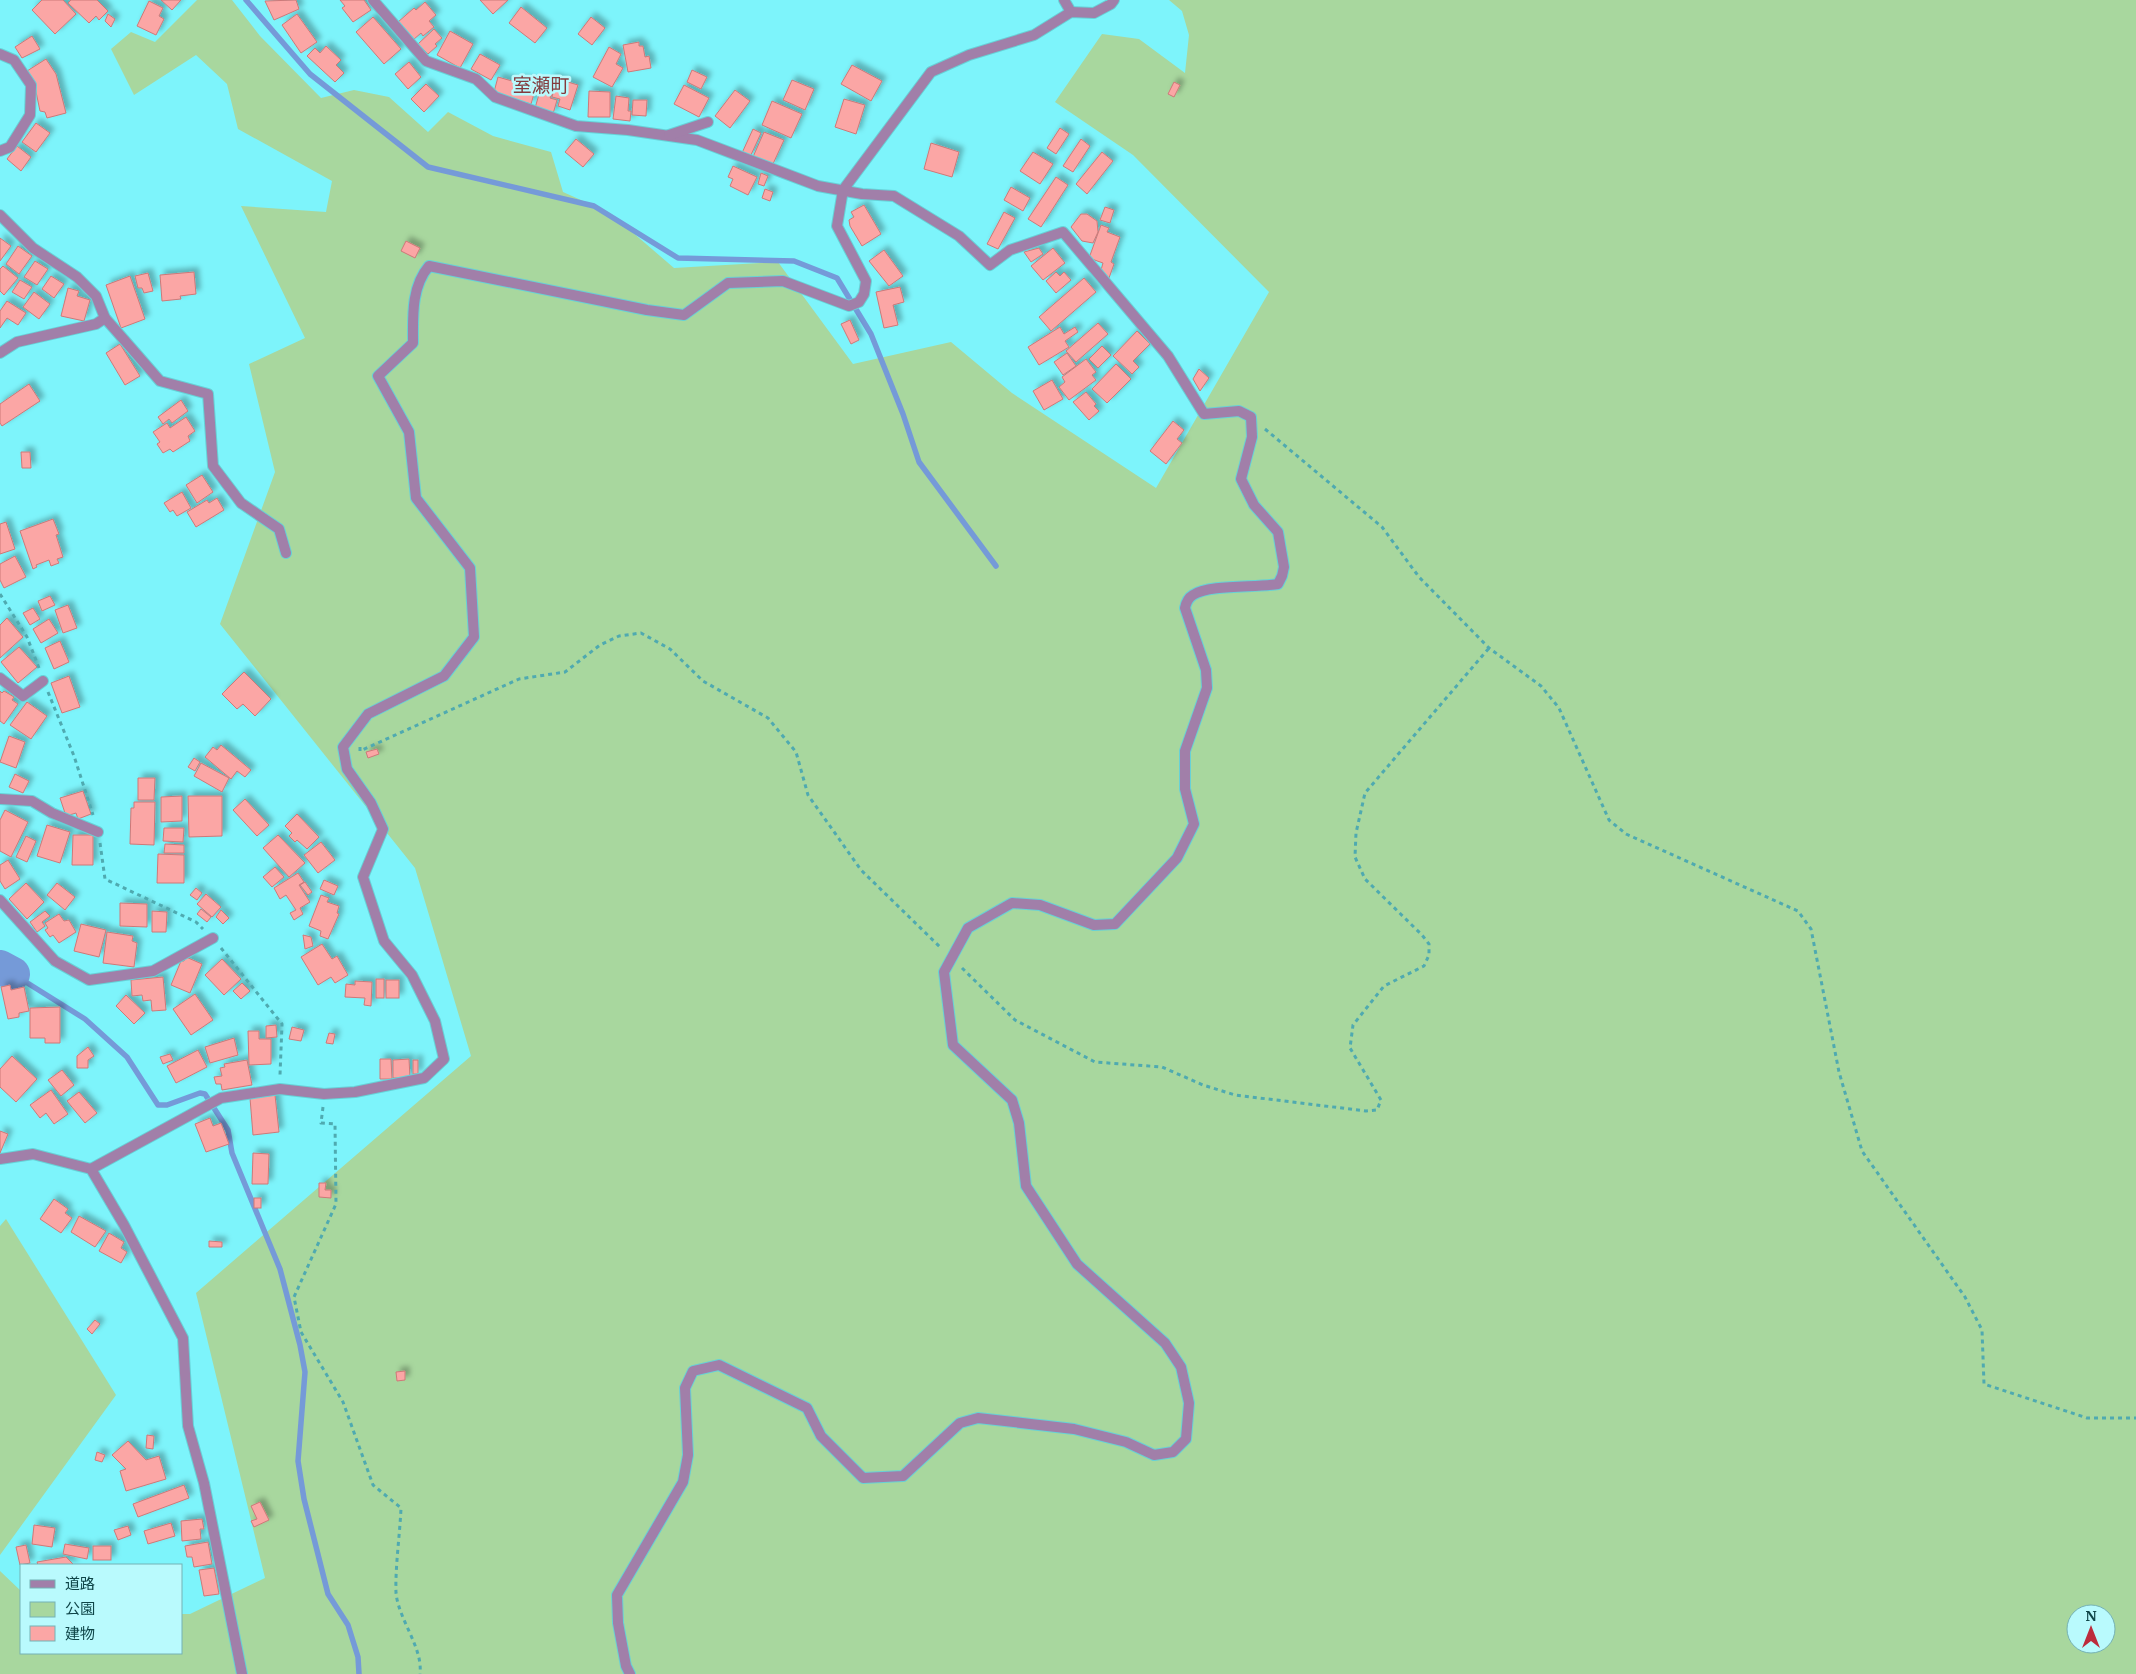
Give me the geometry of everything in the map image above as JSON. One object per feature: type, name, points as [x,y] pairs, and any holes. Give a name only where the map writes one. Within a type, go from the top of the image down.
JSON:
[{"type":"street","points":[[373,0],[426,61],[476,79],[495,97],[576,126],[628,130],[697,140],[818,186],[862,194],[894,196],[960,236],[990,264],[1010,250],[1063,232],[1168,356],[1204,414],[1239,411],[1251,418],[1252,438],[1241,479],[1254,505],[1278,532],[1284,567],[1278,584],[1222,588],[1194,594],[1187,601],[1184,608],[1206,670],[1207,688],[1185,751],[1185,789],[1194,824],[1177,858],[1115,924],[1094,925],[1040,905],[1012,902],[968,928],[944,972],[953,1045],[1012,1100],[1020,1123],[1026,1186],[1077,1264],[1165,1343],[1181,1367],[1189,1403],[1186,1439],[1172,1452],[1154,1454],[1126,1442],[1074,1429],[978,1418],[960,1423],[903,1476],[863,1478],[821,1436],[807,1408],[719,1364],[693,1371],[686,1388],[688,1454],[683,1482],[617,1595],[618,1623],[626,1666],[630,1674]]},
{"type":"street","points":[[1064,0],[1071,12]]},
{"type":"street","points":[[0,1159],[33,1154],[91,1168],[221,1098],[280,1089],[324,1094],[355,1092],[424,1078],[444,1060],[435,1021],[412,975],[384,941],[363,877],[383,829],[371,803],[347,769],[343,747],[368,714],[444,676],[474,637],[470,568],[416,498],[409,432],[378,376],[413,343],[413,309],[420,276],[428,266],[684,315],[728,283],[783,281],[849,306],[859,302],[864,294],[866,281],[837,226],[843,190],[931,72],[969,55],[1034,35],[1071,12],[1094,13],[1111,4],[1114,0]]},
{"type":"street","points":[[0,54],[14,60],[31,85],[30,115],[10,147],[0,151]]},
{"type":"street","points":[[666,136],[708,122]]},
{"type":"street","points":[[0,215],[33,248],[77,277],[96,296],[105,318],[160,381],[208,394],[213,466],[241,503],[279,529],[286,553]]},
{"type":"street","points":[[0,354],[17,342],[96,324],[105,318]]},
{"type":"street","points":[[0,678],[23,696],[43,681]]},
{"type":"street","points":[[0,799],[32,801],[52,813],[98,832]]},
{"type":"street","points":[[0,900],[54,961],[89,980],[153,971],[213,938]]},
{"type":"street","points":[[91,1168],[124,1225],[183,1338],[188,1426],[204,1483],[242,1674]]},
{"type":"path","points":[[1251,418],[1382,527],[1419,577],[1489,648],[1542,686],[1559,708],[1609,820],[1626,834],[1798,910],[1811,929],[1839,1072],[1862,1151],[1965,1297],[1982,1330],[1984,1384],[2087,1418],[2136,1418]]},
{"type":"path","points":[[0,594],[28,637],[43,681]]},
{"type":"path","points":[[360,724],[360,751],[519,679],[565,672],[600,645],[619,636],[641,634],[670,649],[702,681],[768,718],[796,752],[808,795],[861,870],[1015,1020],[1095,1062],[1162,1066],[1203,1085],[1235,1094],[1366,1111],[1377,1110],[1381,1100],[1350,1048],[1353,1025],[1384,986],[1424,966],[1429,955],[1429,944],[1365,879],[1355,857],[1356,833],[1365,793],[1489,648]]},
{"type":"path","points":[[213,938],[282,1024],[280,1089]]},
{"type":"path","points":[[324,1094],[321,1123],[335,1124],[336,1204],[294,1297],[302,1332],[343,1402],[373,1485],[401,1508],[396,1594],[405,1624],[421,1663],[420,1674]]},
{"type":"green space","points":[[197,0],[232,0],[260,36],[321,98],[354,90],[389,97],[428,132],[448,112],[493,136],[551,152],[563,192],[610,213],[674,268],[778,262],[853,364],[951,342],[1012,393],[1156,488],[1269,292],[1133,155],[1055,102],[1102,34],[1139,39],[1185,73],[1189,35],[1182,11],[1169,0],[2136,0],[2136,1674],[0,1674],[0,1571],[20,1590],[20,1654],[182,1654],[182,1614],[190,1614],[265,1578],[196,1293],[471,1056],[415,868],[220,624],[275,472],[249,364],[305,338],[241,206],[326,212],[332,181],[238,129],[227,84],[196,55],[134,95],[111,49],[131,32],[155,42]]},
{"type":"green space","points":[[6,1219],[116,1395],[0,1555],[0,1226]]},
{"type":"building","points":[[42,0],[63,0],[76,14],[55,34],[32,10]]},
{"type":"building","points":[[71,0],[97,0],[108,11],[99,20],[96,16],[89,23],[68,3]]},
{"type":"building","points":[[161,0],[181,0],[172,10]]},
{"type":"building","points":[[296,0],[299,9],[274,20],[265,1]]},
{"type":"building","points":[[340,0],[364,0],[371,10],[353,22],[342,8],[345,6]]},
{"type":"building","points":[[480,0],[508,0],[493,14]]},
{"type":"building","points":[[149,1],[163,8],[159,16],[164,19],[156,35],[137,26]]},
{"type":"building","points":[[425,2],[436,15],[429,21],[434,27],[423,36],[421,33],[413,40],[398,22],[414,8],[416,10]]},
{"type":"building","points":[[521,7],[547,28],[535,43],[509,23]]},
{"type":"building","points":[[108,14],[115,19],[111,27],[105,21]]},
{"type":"building","points":[[297,14],[317,42],[301,53],[282,25]]},
{"type":"building","points":[[373,17],[401,49],[384,64],[356,32]]},
{"type":"building","points":[[591,17],[605,28],[592,45],[578,34]]},
{"type":"building","points":[[434,29],[442,38],[435,44],[437,46],[428,54],[418,44]]},
{"type":"building","points":[[450,31],[473,44],[460,68],[437,55]]},
{"type":"building","points":[[32,36],[40,49],[22,58],[15,47]]},
{"type":"building","points":[[639,42],[639,46],[643,46],[645,57],[649,56],[651,68],[628,72],[623,45]]},
{"type":"building","points":[[326,46],[341,60],[336,65],[344,73],[335,82],[307,56],[315,48],[320,53]]},
{"type":"building","points":[[609,47],[621,54],[616,64],[623,68],[612,87],[593,77]]},
{"type":"building","points":[[480,54],[500,65],[491,80],[471,69]]},
{"type":"building","points":[[46,59],[56,74],[66,113],[47,118],[45,112],[40,111],[34,82],[27,71]]},
{"type":"building","points":[[409,62],[421,77],[408,89],[395,74]]},
{"type":"building","points":[[852,65],[882,81],[871,101],[841,84]]},
{"type":"building","points":[[692,70],[707,77],[701,89],[687,82]]},
{"type":"building","points":[[498,77],[519,83],[520,79],[537,84],[531,104],[501,96],[502,94],[494,92]]},
{"type":"building","points":[[551,77],[578,85],[570,110],[558,106],[560,99],[552,97],[553,93],[547,91]]},
{"type":"building","points":[[792,80],[814,89],[805,110],[783,100]]},
{"type":"building","points":[[1174,82],[1180,85],[1174,97],[1168,94]]},
{"type":"building","points":[[426,84],[439,96],[424,112],[411,99]]},
{"type":"building","points":[[684,85],[709,98],[699,117],[674,104]]},
{"type":"building","points":[[735,90],[750,101],[730,128],[715,116]]},
{"type":"building","points":[[540,91],[552,94],[550,98],[557,100],[553,114],[535,108]]},
{"type":"building","points":[[589,91],[610,92],[610,117],[588,117]]},
{"type":"building","points":[[616,96],[629,98],[628,111],[631,111],[630,121],[613,119]]},
{"type":"building","points":[[844,99],[865,105],[856,134],[835,127]]},
{"type":"building","points":[[633,100],[647,100],[646,116],[632,115]]},
{"type":"building","points":[[772,101],[802,114],[791,138],[762,125]]},
{"type":"building","points":[[36,123],[50,133],[36,152],[22,142]]},
{"type":"building","points":[[1060,128],[1069,134],[1056,154],[1047,148]]},
{"type":"building","points":[[753,129],[761,133],[750,157],[742,153]]},
{"type":"building","points":[[764,132],[784,140],[772,166],[753,157]]},
{"type":"building","points":[[576,139],[594,154],[583,167],[565,152]]},
{"type":"building","points":[[1081,139],[1090,146],[1073,172],[1063,166]]},
{"type":"building","points":[[931,143],[959,152],[952,177],[924,169]]},
{"type":"building","points":[[17,146],[31,157],[21,171],[7,159]]},
{"type":"building","points":[[1033,152],[1053,164],[1040,184],[1020,171]]},
{"type":"building","points":[[1102,152],[1113,161],[1087,194],[1076,184]]},
{"type":"building","points":[[733,166],[757,177],[748,195],[730,186],[733,179],[728,177]]},
{"type":"building","points":[[761,173],[768,176],[764,186],[758,184]]},
{"type":"building","points":[[1056,177],[1068,185],[1041,227],[1028,219]]},
{"type":"building","points":[[1011,187],[1030,198],[1023,211],[1004,200]]},
{"type":"building","points":[[765,189],[773,192],[770,201],[762,198]]},
{"type":"building","points":[[864,205],[881,234],[862,246],[850,226],[849,220],[854,217],[851,212]]},
{"type":"building","points":[[1105,207],[1114,210],[1110,223],[1100,220]]},
{"type":"building","points":[[1004,212],[1015,218],[998,249],[987,244]]},
{"type":"building","points":[[1081,214],[1087,214],[1097,221],[1098,232],[1093,243],[1082,241],[1071,227]]},
{"type":"building","points":[[1101,225],[1109,228],[1107,232],[1120,237],[1111,262],[1114,264],[1109,278],[1101,270],[1103,263],[1089,258]]},
{"type":"building","points":[[0,238],[11,246],[0,261]]},
{"type":"building","points":[[406,241],[420,248],[415,258],[401,251]]},
{"type":"building","points":[[18,246],[32,256],[19,274],[6,264]]},
{"type":"building","points":[[1039,248],[1043,254],[1031,262],[1024,252]]},
{"type":"building","points":[[1053,248],[1065,263],[1043,280],[1031,266]]},
{"type":"building","points":[[884,250],[903,276],[889,286],[869,261]]},
{"type":"building","points":[[35,261],[48,269],[37,285],[24,277]]},
{"type":"building","points":[[3,266],[18,278],[4,295],[0,291],[0,269]]},
{"type":"building","points":[[194,272],[196,294],[180,296],[181,299],[162,301],[160,275]]},
{"type":"building","points":[[1056,272],[1060,276],[1064,272],[1071,280],[1056,293],[1046,281]]},
{"type":"building","points":[[148,273],[153,291],[144,293],[142,288],[138,288],[135,276]]},
{"type":"building","points":[[51,276],[64,284],[54,298],[42,289]]},
{"type":"building","points":[[130,276],[145,319],[121,328],[106,285]]},
{"type":"building","points":[[1084,278],[1096,292],[1051,331],[1039,317]]},
{"type":"building","points":[[20,280],[32,287],[24,299],[12,292]]},
{"type":"building","points":[[900,287],[904,302],[893,305],[898,325],[884,328],[876,292]]},
{"type":"building","points":[[68,288],[79,291],[77,296],[90,300],[84,321],[61,316]]},
{"type":"building","points":[[34,292],[50,304],[39,319],[23,307]]},
{"type":"building","points":[[7,301],[26,313],[18,325],[7,318],[0,328],[0,311]]},
{"type":"building","points":[[850,320],[859,340],[851,344],[841,324]]},
{"type":"building","points":[[1098,323],[1108,334],[1076,362],[1066,351]]},
{"type":"building","points":[[1060,327],[1064,334],[1075,327],[1078,332],[1065,341],[1069,347],[1039,365],[1028,347]]},
{"type":"building","points":[[1137,331],[1150,344],[1133,361],[1139,367],[1132,374],[1113,356]]},
{"type":"building","points":[[120,344],[140,376],[125,385],[106,353]]},
{"type":"building","points":[[1102,346],[1111,355],[1098,368],[1089,359]]},
{"type":"building","points":[[1067,353],[1076,366],[1063,375],[1054,362]]},
{"type":"building","points":[[1086,359],[1096,372],[1092,375],[1096,380],[1069,400],[1059,387],[1065,382],[1062,377]]},
{"type":"building","points":[[1116,364],[1131,379],[1107,403],[1092,389]]},
{"type":"building","points":[[1199,369],[1209,378],[1200,391],[1193,379]]},
{"type":"building","points":[[1052,380],[1063,399],[1044,410],[1033,391]]},
{"type":"building","points":[[29,384],[40,401],[2,426],[0,423],[0,404]]},
{"type":"building","points":[[1086,392],[1099,411],[1089,420],[1073,402]]},
{"type":"building","points":[[181,400],[188,411],[172,423],[169,419],[163,424],[158,417]]},
{"type":"building","points":[[186,417],[195,431],[188,436],[190,441],[173,452],[170,449],[163,453],[157,444],[160,442],[153,432],[167,423],[170,428]]},
{"type":"building","points":[[1173,421],[1184,430],[1177,439],[1182,443],[1166,464],[1150,451]]},
{"type":"building","points":[[21,452],[30,452],[31,468],[22,468]]},
{"type":"building","points":[[202,475],[213,492],[197,503],[186,485]]},
{"type":"building","points":[[182,492],[191,508],[177,516],[173,510],[170,512],[164,503]]},
{"type":"building","points":[[217,498],[224,510],[196,527],[187,512],[207,500],[209,503]]},
{"type":"building","points":[[53,519],[59,534],[56,535],[63,557],[57,559],[59,563],[51,566],[49,560],[36,565],[37,567],[33,569],[20,531]]},
{"type":"building","points":[[6,522],[15,549],[0,554],[0,524]]},
{"type":"building","points":[[15,556],[26,577],[4,588],[0,580],[0,564]]},
{"type":"building","points":[[50,596],[55,605],[42,611],[38,601]]},
{"type":"building","points":[[68,605],[77,628],[63,633],[55,610]]},
{"type":"building","points":[[33,608],[40,619],[30,625],[23,613]]},
{"type":"building","points":[[7,618],[23,637],[0,658],[0,625]]},
{"type":"building","points":[[49,619],[58,633],[41,643],[33,629]]},
{"type":"building","points":[[60,641],[69,662],[54,669],[45,648]]},
{"type":"building","points":[[19,647],[37,667],[18,683],[1,662]]},
{"type":"building","points":[[244,672],[271,699],[255,716],[243,704],[237,709],[222,694]]},
{"type":"building","points":[[69,676],[80,707],[62,713],[51,683]]},
{"type":"building","points":[[0,691],[2,693],[4,691],[14,697],[12,700],[18,704],[4,724],[0,721]]},
{"type":"building","points":[[27,702],[47,716],[31,739],[10,725]]},
{"type":"building","points":[[9,736],[25,742],[16,768],[0,762]]},
{"type":"building","points":[[221,745],[251,770],[245,777],[237,771],[231,779],[205,757],[213,747],[217,750]]},
{"type":"building","points":[[377,749],[379,754],[368,758],[366,752]]},
{"type":"building","points":[[194,758],[200,762],[195,771],[188,767]]},
{"type":"building","points":[[201,763],[229,778],[222,792],[194,776]]},
{"type":"building","points":[[15,774],[29,781],[23,793],[9,787]]},
{"type":"building","points":[[138,778],[155,778],[154,800],[138,800]]},
{"type":"building","points":[[83,791],[91,814],[78,819],[76,813],[66,816],[60,798]]},
{"type":"building","points":[[182,796],[182,821],[161,822],[161,797]]},
{"type":"building","points":[[188,796],[222,796],[222,836],[189,837]]},
{"type":"building","points":[[245,799],[269,825],[257,836],[233,810]]},
{"type":"building","points":[[134,802],[155,802],[154,845],[130,844],[131,808],[134,808]]},
{"type":"building","points":[[5,810],[28,822],[11,857],[0,851],[0,820]]},
{"type":"building","points":[[297,814],[319,837],[307,849],[289,836],[292,833],[285,826]]},
{"type":"building","points":[[47,825],[70,832],[60,863],[37,856]]},
{"type":"building","points":[[164,828],[184,828],[183,842],[163,841]]},
{"type":"building","points":[[73,835],[93,835],[93,865],[72,865]]},
{"type":"building","points":[[278,835],[305,863],[289,877],[263,848]]},
{"type":"building","points":[[26,836],[36,841],[27,862],[16,857]]},
{"type":"building","points":[[321,842],[335,860],[318,873],[304,855]]},
{"type":"building","points":[[165,844],[184,845],[184,853],[164,853]]},
{"type":"building","points":[[158,854],[184,855],[184,883],[157,883]]},
{"type":"building","points":[[8,860],[20,879],[5,889],[0,881],[0,865]]},
{"type":"building","points":[[275,867],[284,877],[272,887],[263,877]]},
{"type":"building","points":[[298,873],[304,882],[299,885],[310,902],[300,908],[303,914],[294,920],[290,913],[296,910],[286,895],[280,899],[274,888]]},
{"type":"building","points":[[324,880],[338,886],[334,895],[320,889]]},
{"type":"building","points":[[305,882],[312,892],[308,895],[300,885]]},
{"type":"building","points":[[26,883],[44,902],[27,919],[9,899]]},
{"type":"building","points":[[57,883],[75,897],[65,910],[47,895]]},
{"type":"building","points":[[196,888],[202,893],[197,900],[190,895]]},
{"type":"building","points":[[206,894],[221,907],[212,917],[197,904]]},
{"type":"building","points":[[321,895],[329,898],[327,902],[339,906],[337,913],[339,914],[328,939],[320,936],[321,931],[309,926]]},
{"type":"building","points":[[120,903],[147,904],[147,927],[120,926]]},
{"type":"building","points":[[201,909],[211,917],[207,922],[197,914]]},
{"type":"building","points":[[221,910],[229,918],[223,924],[216,917]]},
{"type":"building","points":[[45,911],[50,916],[42,922],[45,926],[37,932],[30,922]]},
{"type":"building","points":[[152,911],[167,912],[166,932],[152,932]]},
{"type":"building","points":[[59,914],[64,921],[69,920],[76,932],[59,943],[53,935],[50,937],[45,930],[48,928],[45,923]]},
{"type":"building","points":[[81,924],[106,930],[99,957],[74,951]]},
{"type":"building","points":[[107,932],[133,936],[132,941],[137,943],[134,967],[103,963]]},
{"type":"building","points":[[303,935],[311,937],[313,946],[305,949]]},
{"type":"building","points":[[322,944],[332,959],[337,956],[348,975],[335,983],[331,977],[318,985],[301,957]]},
{"type":"building","points":[[186,957],[202,964],[190,993],[171,985],[181,961],[184,961]]},
{"type":"building","points":[[222,959],[241,979],[224,995],[205,975]]},
{"type":"building","points":[[163,977],[166,1010],[152,1011],[151,1000],[143,1001],[142,995],[132,996],[131,980]]},
{"type":"building","points":[[376,979],[384,979],[384,998],[376,998]]},
{"type":"building","points":[[386,980],[399,980],[399,998],[386,998]]},
{"type":"building","points":[[355,981],[372,982],[371,1006],[364,1005],[365,998],[345,997],[346,984],[355,985]]},
{"type":"building","points":[[242,983],[250,991],[241,999],[233,991]]},
{"type":"building","points":[[10,985],[11,990],[24,987],[29,1011],[19,1013],[19,1017],[8,1019],[1,987]]},
{"type":"building","points":[[195,994],[213,1020],[191,1035],[173,1009]]},
{"type":"building","points":[[126,995],[145,1013],[134,1024],[116,1006]]},
{"type":"building","points":[[60,1007],[60,1043],[45,1043],[45,1038],[30,1038],[30,1008]]},
{"type":"building","points":[[276,1025],[277,1037],[266,1038],[266,1026]]},
{"type":"building","points":[[292,1027],[304,1030],[301,1041],[289,1039]]},
{"type":"building","points":[[248,1031],[259,1031],[259,1039],[271,1039],[271,1064],[249,1065]]},
{"type":"building","points":[[329,1033],[335,1034],[333,1044],[326,1043]]},
{"type":"building","points":[[234,1038],[238,1055],[210,1063],[205,1047]]},
{"type":"building","points":[[88,1047],[94,1056],[88,1060],[88,1068],[77,1068],[77,1056]]},
{"type":"building","points":[[198,1050],[207,1067],[176,1083],[167,1066]]},
{"type":"building","points":[[170,1054],[173,1060],[163,1064],[160,1057]]},
{"type":"building","points":[[12,1056],[37,1079],[16,1102],[0,1087],[0,1069]]},
{"type":"building","points":[[380,1059],[391,1059],[392,1079],[380,1079]]},
{"type":"building","points":[[409,1059],[410,1078],[393,1078],[393,1060]]},
{"type":"building","points":[[247,1060],[252,1085],[222,1090],[221,1084],[216,1084],[214,1077],[222,1076],[220,1068],[225,1067],[224,1064]]},
{"type":"building","points":[[413,1060],[418,1060],[418,1074],[413,1074]]},
{"type":"building","points":[[62,1070],[74,1085],[61,1096],[48,1080]]},
{"type":"building","points":[[51,1090],[68,1114],[54,1124],[46,1113],[40,1118],[30,1105]]},
{"type":"building","points":[[79,1092],[97,1113],[85,1123],[67,1101]]},
{"type":"building","points":[[275,1095],[279,1132],[253,1135],[250,1098]]},
{"type":"building","points":[[210,1118],[213,1126],[221,1123],[229,1144],[206,1152],[195,1124]]},
{"type":"building","points":[[0,1131],[8,1134],[0,1153]]},
{"type":"building","points":[[253,1153],[269,1154],[268,1184],[252,1184]]},
{"type":"building","points":[[319,1183],[326,1183],[325,1190],[331,1190],[331,1198],[319,1197]]},
{"type":"building","points":[[254,1198],[261,1198],[261,1208],[254,1208]]},
{"type":"building","points":[[54,1199],[68,1209],[65,1213],[72,1218],[61,1233],[40,1219]]},
{"type":"building","points":[[79,1216],[106,1231],[95,1247],[71,1232]]},
{"type":"building","points":[[109,1233],[124,1242],[121,1248],[127,1252],[121,1263],[99,1251]]},
{"type":"building","points":[[209,1241],[222,1242],[222,1247],[209,1247]]},
{"type":"building","points":[[95,1320],[100,1324],[92,1334],[87,1329]]},
{"type":"building","points":[[405,1371],[405,1380],[397,1381],[396,1372]]},
{"type":"building","points":[[147,1435],[154,1436],[153,1449],[146,1448]]},
{"type":"building","points":[[128,1441],[146,1460],[159,1456],[166,1479],[126,1491],[120,1471],[126,1469],[112,1455]]},
{"type":"building","points":[[97,1452],[105,1455],[102,1462],[95,1460]]},
{"type":"building","points":[[184,1485],[189,1498],[138,1517],[133,1504]]},
{"type":"building","points":[[260,1502],[269,1520],[254,1527],[251,1521],[257,1519],[251,1506]]},
{"type":"building","points":[[202,1519],[204,1529],[200,1529],[201,1539],[182,1541],[181,1521]]},
{"type":"building","points":[[171,1523],[175,1536],[148,1544],[144,1531]]},
{"type":"building","points":[[34,1525],[55,1528],[52,1547],[32,1544]]},
{"type":"building","points":[[128,1526],[131,1535],[118,1540],[114,1530]]},
{"type":"building","points":[[208,1542],[212,1564],[194,1567],[192,1557],[187,1557],[185,1546]]},
{"type":"building","points":[[65,1544],[89,1548],[87,1559],[63,1554]]},
{"type":"building","points":[[26,1545],[30,1563],[20,1565],[16,1547]]},
{"type":"building","points":[[93,1546],[111,1546],[111,1560],[93,1560]]},
{"type":"building","points":[[66,1557],[73,1564],[38,1564],[37,1562]]},
{"type":"building","points":[[214,1568],[219,1594],[204,1596],[199,1570]]},
{"type":"waterway","points":[[246,0],[310,74],[428,167],[594,206],[678,258],[794,261],[837,278],[871,334],[903,414],[919,462],[996,566]]},
{"type":"waterway","points":[[0,967],[13,974]]},
{"type":"waterway","points":[[13,974],[85,1019],[127,1057],[158,1105],[167,1105],[200,1093],[205,1094],[228,1130],[232,1153],[280,1269],[300,1345],[305,1372],[298,1461],[304,1499],[328,1594],[348,1625],[358,1657],[359,1674]]},
{"type":"district","name":"室瀬町","points":[[541,85]]}]
